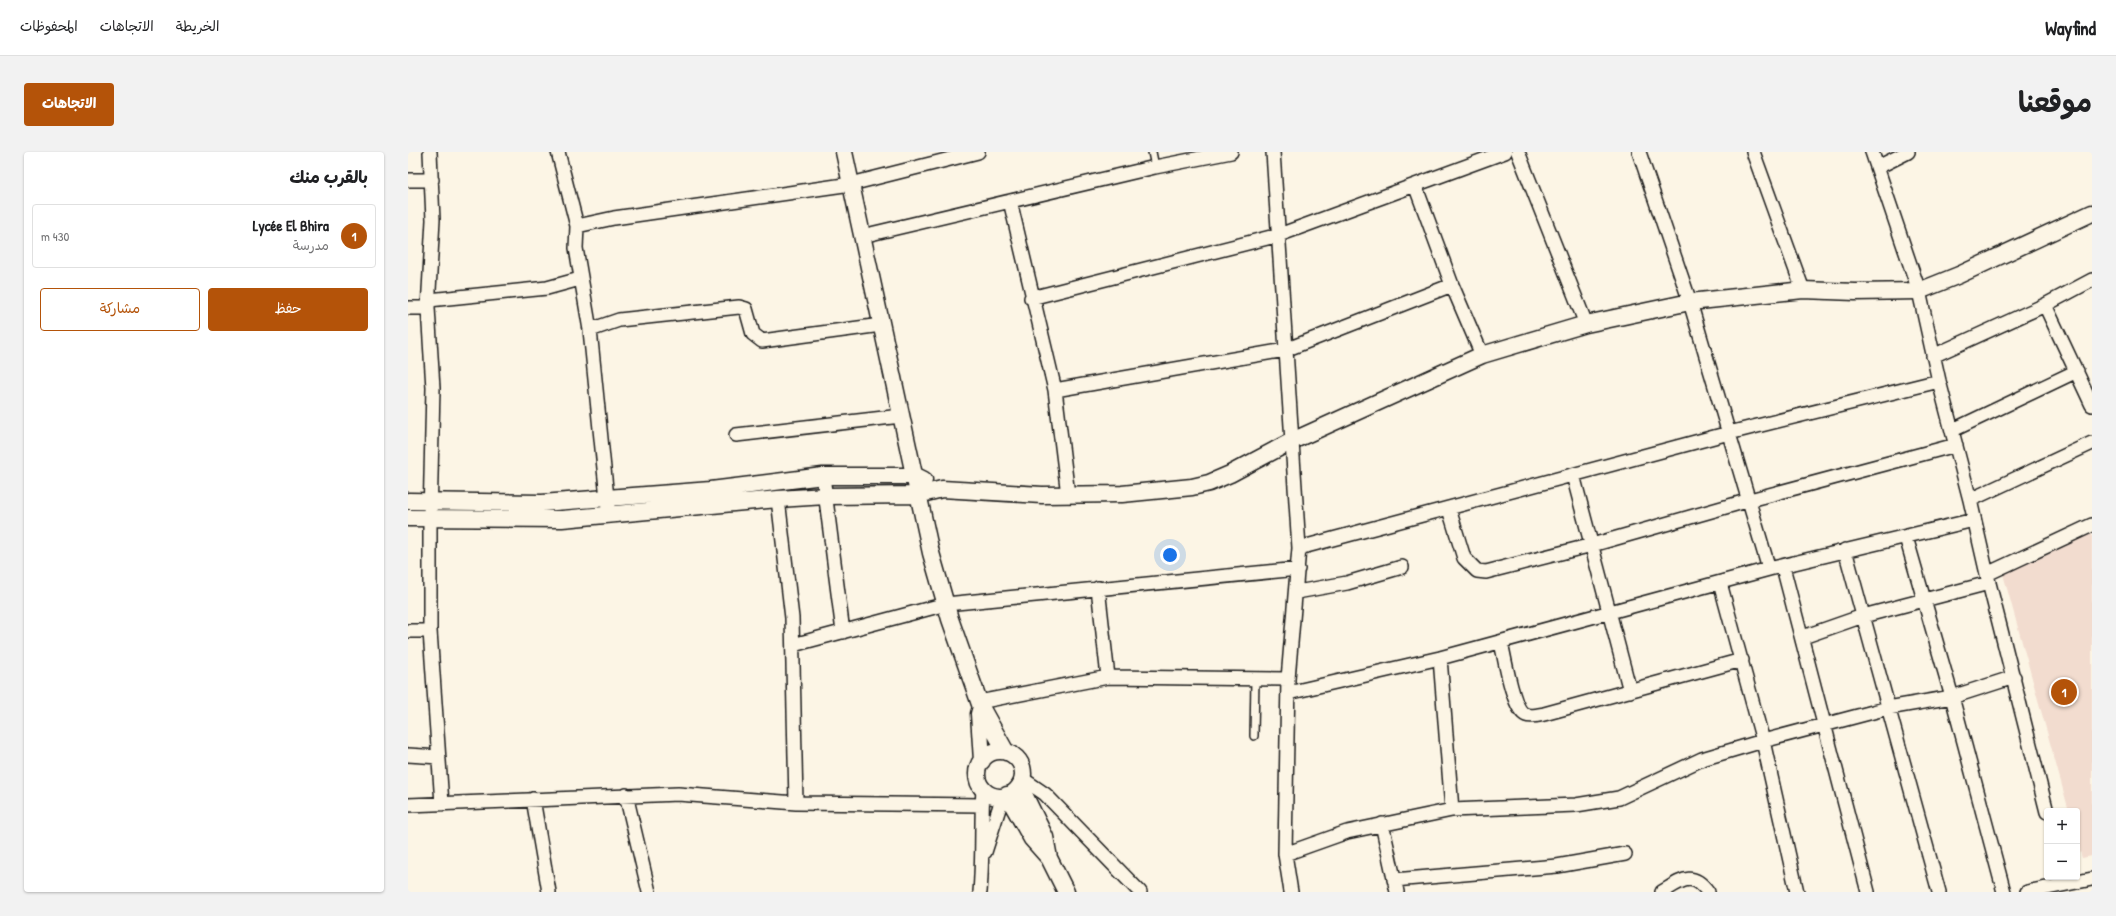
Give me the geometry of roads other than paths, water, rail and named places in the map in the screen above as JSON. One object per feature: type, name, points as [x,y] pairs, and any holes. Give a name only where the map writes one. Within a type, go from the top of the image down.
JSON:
[{"type":"street","points":[[430,152],[433,220],[429,304],[433,388],[430,519],[430,631],[442,804]]},
{"type":"street","points":[[558,152],[577,226],[576,248],[580,279],[590,330],[608,515]]},
{"type":"street","points":[[844,152],[901,416],[916,476],[918,495],[946,604],[980,705],[1006,752]]},
{"type":"street","points":[[577,226],[614,218],[851,184],[978,152]]},
{"type":"street","points":[[862,236],[1155,166],[1231,152]]},
{"type":"street","points":[[1273,152],[1299,548],[1297,592],[1288,679],[1285,854],[1291,892]]},
{"type":"street","points":[[1031,298],[1279,235],[1505,152]]},
{"type":"street","points":[[1518,152],[1586,324]]},
{"type":"street","points":[[1639,152],[1690,302],[1750,500],[1769,569]]},
{"type":"street","points":[[1753,152],[1803,290]]},
{"type":"street","points":[[1872,152],[1919,291],[1939,381],[1953,430],[1988,578],[2046,808]]},
{"type":"street","points":[[1878,167],[1908,152]]},
{"type":"street","points":[[408,180],[432,180]]},
{"type":"street","points":[[1415,185],[1452,285],[1482,355]]},
{"type":"street","points":[[1010,201],[1031,298],[1055,390],[1068,495]]},
{"type":"street","points":[[408,518],[562,519],[778,499],[826,496],[918,495],[942,489],[1068,495],[1122,494],[1192,487],[1209,483],[1262,458],[1292,441],[1482,355],[1586,324],[1690,302],[1803,290],[1855,292],[1919,291],[1959,275],[2092,213]]},
{"type":"street","points":[[408,308],[547,288],[580,279]]},
{"type":"street","points":[[1933,356],[2045,305],[2092,280]]},
{"type":"street","points":[[1055,390],[1285,350],[1452,285]]},
{"type":"street","points":[[2045,305],[2077,371],[2087,384],[2092,405]]},
{"type":"street","points":[[590,330],[619,320],[739,307],[746,309],[753,334],[757,339],[762,341],[881,325]]},
{"type":"street","points":[[1953,430],[2077,371]]},
{"type":"street","points":[[1299,548],[1729,433],[1939,381]]},
{"type":"street","points":[[736,435],[901,416]]},
{"type":"street","points":[[1970,500],[2092,443]]},
{"type":"street","points":[[1449,509],[1464,558],[1477,571],[1486,572],[1592,545],[1750,500],[1956,445]]},
{"type":"street","points":[[1573,475],[1630,691]]},
{"type":"street","points":[[408,501],[542,503],[711,490],[823,476],[916,476],[942,489]]},
{"type":"street","points":[[823,476],[842,632]]},
{"type":"street","points":[[778,499],[792,618],[796,803]]},
{"type":"street","points":[[1288,693],[1440,658],[1609,611],[1769,569],[1783,567],[1844,550],[1906,537],[1974,520]]},
{"type":"street","points":[[1803,637],[1863,616],[1925,599],[1988,578],[2092,525]]},
{"type":"street","points":[[1906,537],[1925,599],[2004,892]]},
{"type":"street","points":[[1844,550],[1939,892]]},
{"type":"street","points":[[1297,592],[1347,583],[1402,567]]},
{"type":"street","points":[[1783,567],[1803,637],[1868,892]]},
{"type":"street","points":[[792,645],[946,604],[1298,569]]},
{"type":"street","points":[[1720,583],[1763,741],[1797,892]]},
{"type":"street","points":[[1098,588],[1108,677]]},
{"type":"street","points":[[408,631],[430,631]]},
{"type":"street","points":[[1501,642],[1515,700],[1525,715],[1544,714],[1742,660]]},
{"type":"street","points":[[1440,658],[1452,810]]},
{"type":"street","points":[[980,705],[1108,677],[1288,679]]},
{"type":"street","points":[[1285,854],[1347,832],[1452,810],[1576,805],[1619,798],[1702,760],[1763,741],[1888,708],[1952,697],[2014,677]]},
{"type":"street","points":[[980,705],[979,714],[982,760],[978,775],[983,788],[983,858],[980,892]]},
{"type":"street","points":[[982,760],[991,753],[1006,752],[1013,755],[1021,764],[1021,782],[1045,837],[1049,858]]},
{"type":"street","points":[[408,755],[439,757]]},
{"type":"street","points":[[983,788],[994,796],[1005,796],[1015,792],[1021,782]]},
{"type":"street","points":[[1021,782],[1045,794],[1140,892]]},
{"type":"street","points":[[408,805],[678,794],[796,803],[982,805]]},
{"type":"street","points":[[626,795],[649,892]]},
{"type":"street","points":[[983,858],[1005,796]]},
{"type":"street","points":[[1005,796],[1032,839],[1049,858],[1066,892]]},
{"type":"street","points":[[533,799],[549,892]]},
{"type":"street","points":[[1382,824],[1395,886],[1557,866],[1625,854]]},
{"type":"street","points":[[1662,892],[1682,880],[1691,878],[1700,883],[1708,892]]},
{"type":"street","points":[[2026,892],[2092,879]]},
{"type":"lane","points":[[1152,152],[1155,166]]},
{"type":"lane","points":[[1254,679],[1254,736]]},
{"type":"place","name":"Lycée El Bhira","points":[[2064,692]]}]
